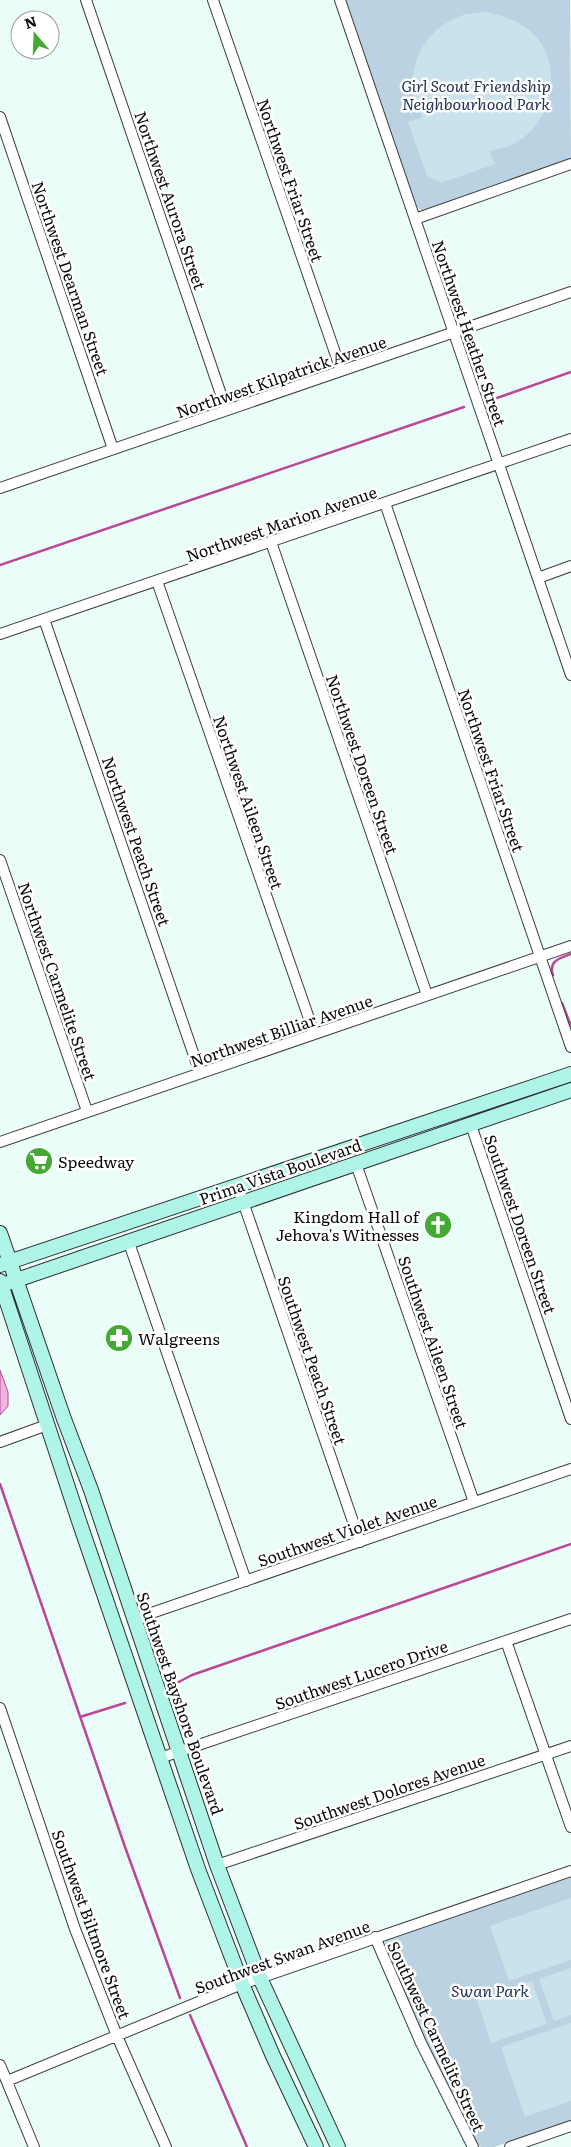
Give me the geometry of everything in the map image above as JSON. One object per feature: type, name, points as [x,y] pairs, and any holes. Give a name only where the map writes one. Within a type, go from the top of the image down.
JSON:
[{"type":"main road","name":"Prima Vista Boulevard","points":[[5,1264],[571,1074]]},
{"type":"main road","name":"Prima Vista Boulevard","points":[[0,1284],[16,1281],[129,1243],[571,1090]]},
{"type":"main road","name":"Southwest Bayshore Boulevard","points":[[0,1233],[5,1264],[16,1281],[114,1558],[217,1865],[260,1978],[338,2147]]},
{"type":"main road","points":[[0,1284],[207,1893],[242,1984],[316,2147]]},
{"type":"main road","points":[[70,1493],[79,1501],[97,1551],[102,1556],[114,1558]]},
{"type":"main road","points":[[97,1572],[105,1574],[114,1582],[132,1632],[141,1639]]},
{"type":"main road","points":[[295,2103],[304,2110],[323,2147]]},
{"type":"street","name":"Northwest Aurora Street","points":[[86,0],[226,410]]},
{"type":"street","name":"Northwest Friar Street","points":[[213,0],[341,370]]},
{"type":"street","name":"Northwest Heather Street","points":[[340,0],[571,676]]},
{"type":"street","name":"Northwest Dearman Street","points":[[0,116],[114,449]]},
{"type":"street","points":[[415,219],[571,164]]},
{"type":"street","name":"Northwest Kilpatrick Avenue","points":[[0,487],[571,292]]},
{"type":"street","name":"Northwest Marion Avenue","points":[[0,634],[571,439]]},
{"type":"street","name":"Northwest Friar Street","points":[[385,503],[571,1047]]},
{"type":"street","name":"Northwest Doreen Street","points":[[271,542],[427,996]]},
{"type":"street","points":[[538,578],[571,566]]},
{"type":"street","name":"Northwest Aileen Street","points":[[157,581],[314,1034]]},
{"type":"street","name":"Northwest Peach Street","points":[[44,619],[200,1073]]},
{"type":"street","name":"Northwest Carmelite Street","points":[[0,860],[87,1111]]},
{"type":"street","name":"Northwest Billiar Avenue","points":[[0,1142],[571,946]]},
{"type":"street","name":"Southwest Doreen Street","points":[[471,1124],[571,1419]]},
{"type":"street","name":"Southwest Aileen Street","points":[[356,1164],[474,1502]]},
{"type":"street","name":"Southwest Peach Street","points":[[238,1187],[360,1542]]},
{"type":"street","points":[[129,1243],[246,1581]]},
{"type":"street","points":[[0,1442],[47,1425]]},
{"type":"street","name":"Southwest Violet Avenue","points":[[134,1620],[571,1469]]},
{"type":"street","name":"Southwest Lucero Drive","points":[[160,1758],[571,1619]]},
{"type":"street","points":[[506,1641],[571,1827]]},
{"type":"street","name":"Southwest Biltmore Street","points":[[0,1708],[75,1929],[117,2036],[166,2147]]},
{"type":"street","name":"Southwest Dolores Avenue","points":[[217,1865],[571,1746]]},
{"type":"street","name":"Southwest Swan Avenue","points":[[7,2081],[242,1984],[571,1871]]},
{"type":"street","name":"Southwest Carmelite Street","points":[[375,1937],[421,2043],[473,2147]]},
{"type":"street","points":[[0,2065],[34,2147]]},
{"type":"street","points":[[510,2147],[571,2126]]},
{"type":"green space","name":"Girl Scout Friendship Neighbourhood Park","points":[[343,0],[570,0],[571,160],[423,212],[416,206]]},
{"type":"green space","points":[[486,12],[515,21],[525,27],[538,40],[547,55],[551,72],[551,89],[546,107],[538,122],[526,135],[509,146],[489,151],[495,164],[441,183],[427,176],[408,122],[423,117],[418,109],[413,86],[417,60],[422,48],[439,28],[463,15]]},
{"type":"green space","name":"Swan Park","points":[[571,1876],[571,2121],[494,2147],[481,2147],[475,2143],[454,2103],[383,1949],[386,1939]]},
{"type":"green space","points":[[571,1898],[571,1960],[509,1981],[490,1926]]},
{"type":"green space","points":[[571,1968],[571,2015],[554,2021],[539,1979]]},
{"type":"green space","points":[[532,1981],[547,2024],[491,2043],[477,2000]]},
{"type":"green space","points":[[571,2023],[571,2101],[525,2117],[501,2047]]},
{"type":"shaded area","points":[[0,1370],[8,1392],[8,1406],[0,1415]]},
{"type":"waterway","points":[[494,399],[571,372]]},
{"type":"waterway","points":[[0,565],[464,407]]},
{"type":"waterway","points":[[553,975],[552,966],[554,963],[571,954]]},
{"type":"waterway","points":[[562,1003],[571,1026]]},
{"type":"waterway","points":[[0,1484],[125,1847],[180,1998]]},
{"type":"waterway","points":[[171,1686],[192,1675],[571,1544]]},
{"type":"waterway","points":[[80,1717],[125,1703]]},
{"type":"waterway","points":[[190,2015],[247,2147]]},
{"type":"place","name":"Speedway","points":[[39,1161]]},
{"type":"place","name":"Kingdom Hall of Jehova's Witnesses","points":[[438,1225]]},
{"type":"place","name":"Walgreens","points":[[119,1338]]}]
